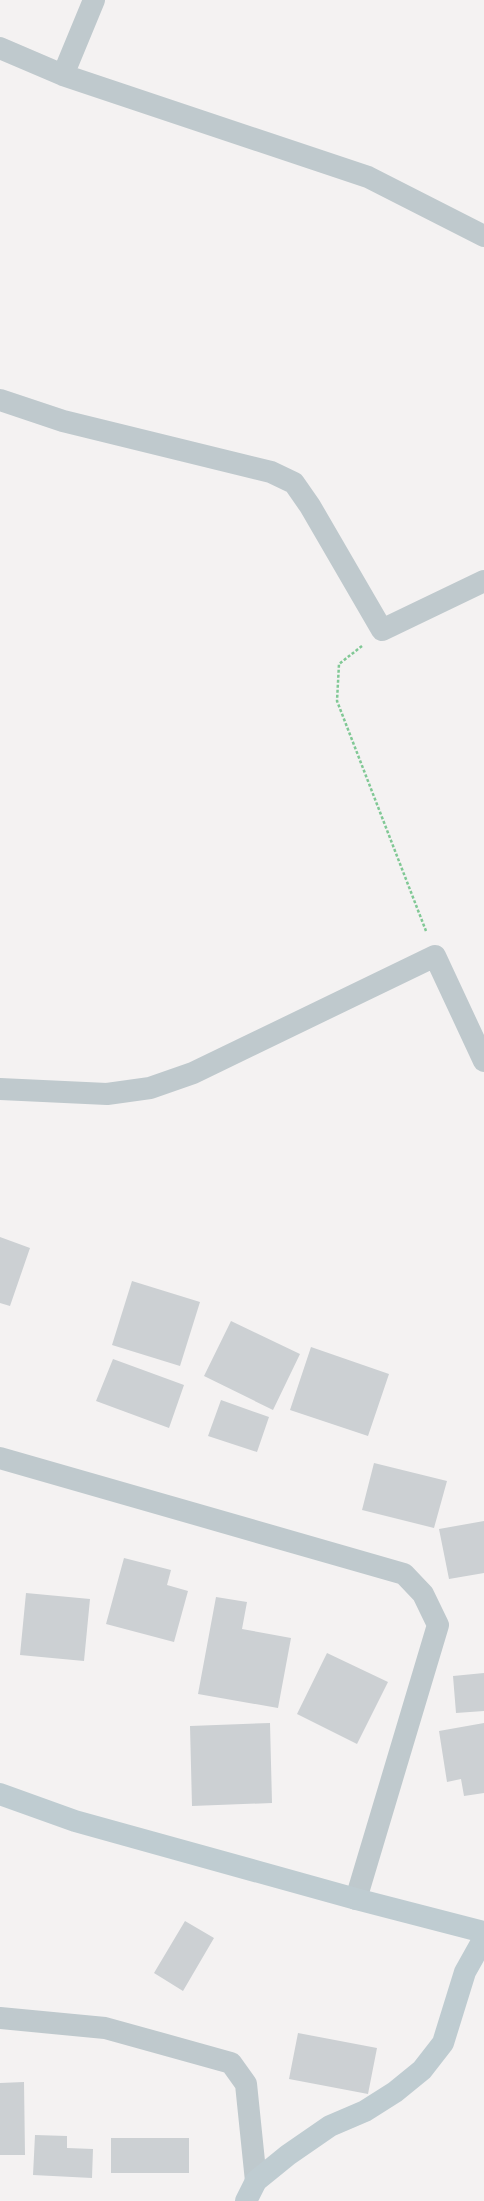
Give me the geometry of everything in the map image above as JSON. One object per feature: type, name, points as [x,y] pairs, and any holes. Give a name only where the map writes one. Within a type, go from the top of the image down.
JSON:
[{"type":"street","points":[[63,75],[94,0]]},
{"type":"street","points":[[0,48],[63,75],[368,177],[484,236]]},
{"type":"street","points":[[0,400],[63,421],[271,472],[294,483],[310,506],[382,630],[484,581]]},
{"type":"street","points":[[0,1089],[107,1094],[150,1088],[193,1073],[435,956],[484,1061]]},
{"type":"street","points":[[0,1458],[404,1574],[423,1594],[438,1625],[356,1899]]},
{"type":"street","points":[[0,1794],[76,1822],[356,1899],[484,1932]]},
{"type":"street","points":[[246,2201],[256,2181],[288,2155],[324,2130],[365,2112],[395,2092],[422,2070],[443,2043],[465,1972],[484,1938]]},
{"type":"street","points":[[0,2018],[105,2028],[231,2063],[246,2084],[256,2181]]},
{"type":"path","points":[[382,630],[339,664],[337,701],[435,956]]},
{"type":"building","points":[[0,1237],[30,1248],[10,1306],[0,1303]]},
{"type":"building","points":[[132,1281],[200,1302],[180,1366],[112,1345]]},
{"type":"building","points":[[231,1321],[300,1354],[273,1410],[204,1376]]},
{"type":"building","points":[[311,1347],[389,1374],[368,1436],[290,1410]]},
{"type":"building","points":[[113,1359],[184,1385],[169,1428],[96,1401]]},
{"type":"building","points":[[221,1400],[269,1417],[257,1452],[208,1436]]},
{"type":"building","points":[[374,1463],[447,1481],[434,1528],[362,1510]]},
{"type":"building","points":[[484,1521],[484,1573],[449,1579],[439,1529]]},
{"type":"building","points":[[124,1558],[171,1570],[167,1585],[188,1591],[174,1642],[106,1624]]},
{"type":"building","points":[[26,1593],[90,1599],[84,1661],[20,1655]]},
{"type":"building","points":[[216,1597],[247,1602],[242,1629],[291,1638],[278,1708],[198,1694]]},
{"type":"building","points":[[327,1653],[388,1682],[357,1744],[297,1714]]},
{"type":"building","points":[[484,1673],[484,1711],[456,1713],[453,1676]]},
{"type":"building","points":[[270,1723],[272,1803],[192,1806],[190,1726]]},
{"type":"building","points":[[484,1723],[484,1793],[464,1796],[461,1779],[447,1782],[439,1731]]},
{"type":"building","points":[[185,1921],[214,1938],[183,1991],[154,1973]]},
{"type":"building","points":[[298,2033],[377,2048],[368,2094],[289,2079]]},
{"type":"building","points":[[24,2082],[25,2155],[0,2155],[0,2083]]},
{"type":"building","points":[[35,2135],[67,2136],[67,2148],[93,2149],[92,2178],[33,2175]]},
{"type":"building","points":[[111,2138],[189,2138],[189,2173],[111,2173]]}]
